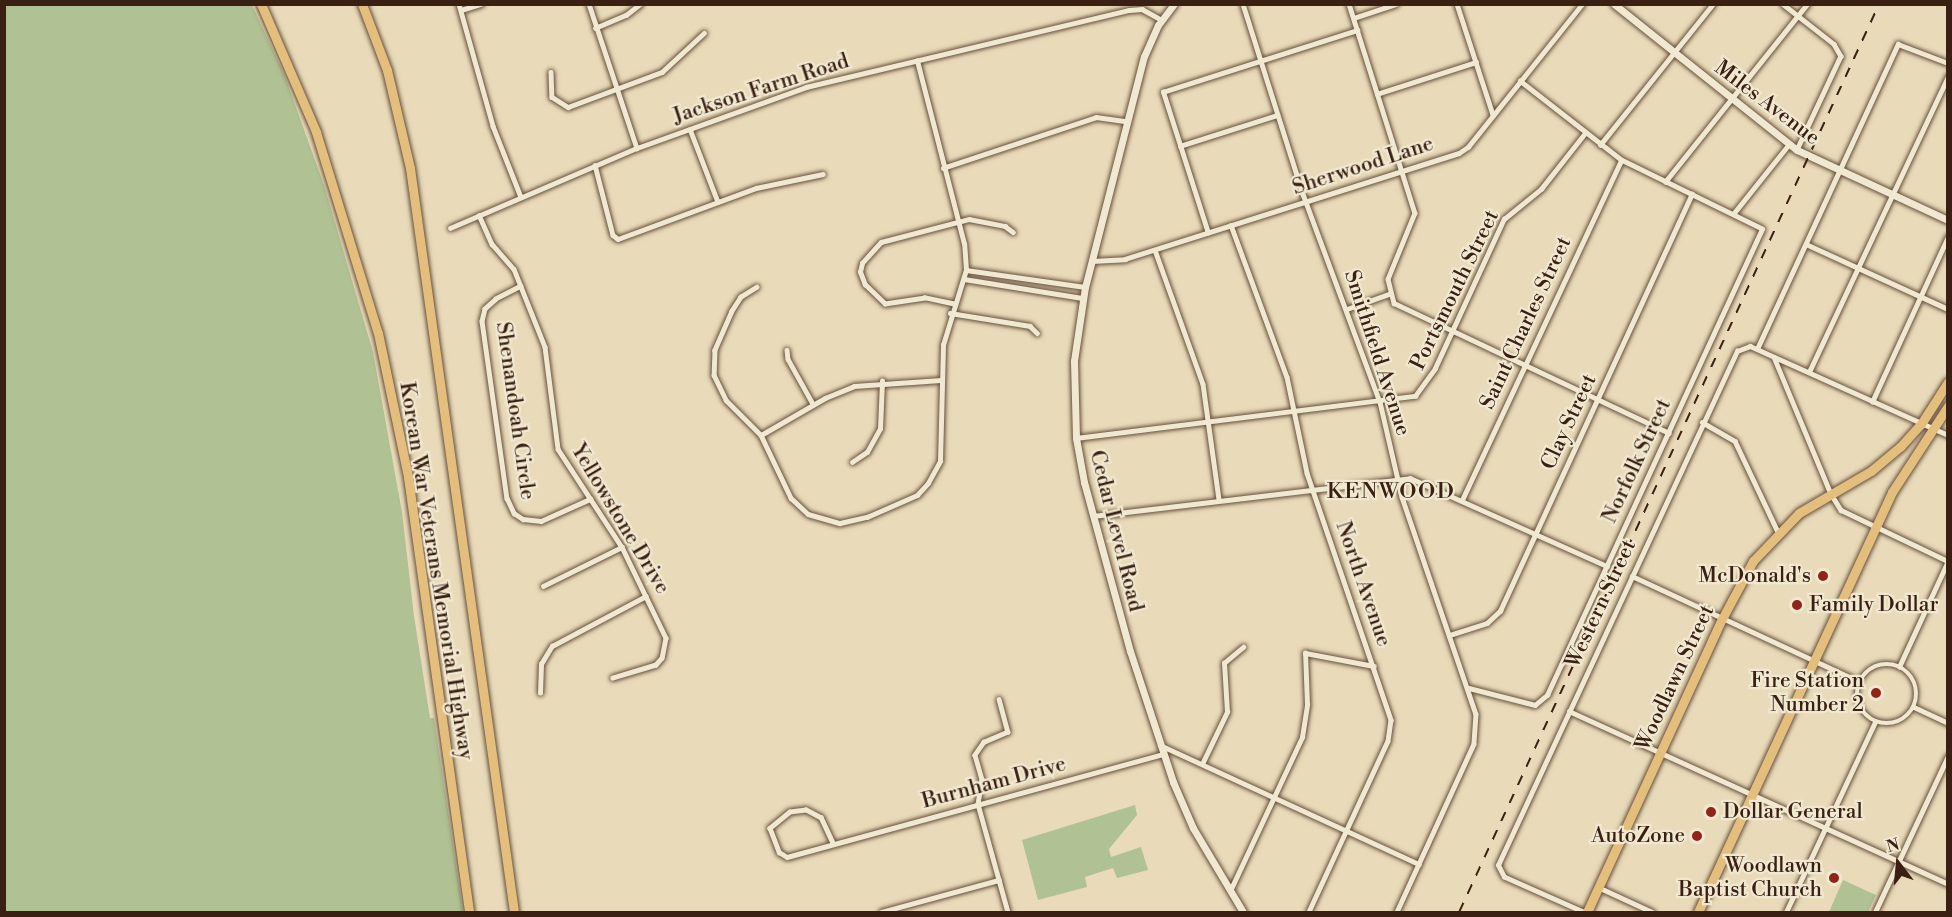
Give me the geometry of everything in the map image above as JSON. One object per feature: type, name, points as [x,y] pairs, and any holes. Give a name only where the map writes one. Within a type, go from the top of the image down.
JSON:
[{"type":"highway","name":"Korean War Veterans Memorial Highway","points":[[261,4],[316,132],[381,344],[408,477],[469,912]]},
{"type":"highway","name":"Korean War Veterans Memorial Highway","points":[[363,4],[390,80],[410,168],[514,912]]},
{"type":"highway","name":"Woodlawn Street","points":[[1585,912],[1746,572],[1778,532],[1831,494],[1882,463],[1920,424],[1947,382]]},
{"type":"highway","points":[[1698,912],[1875,528],[1905,469],[1947,406]]},
{"type":"main road","name":"Cedar Level Road","points":[[1174,4],[1146,48],[1085,287],[1074,373],[1076,438],[1093,516],[1164,754],[1193,828],[1243,912]]},
{"type":"main road","name":"Miles Avenue","points":[[1614,4],[1797,150],[1947,220]]},
{"type":"street","points":[[481,4],[460,7],[493,126],[521,197]]},
{"type":"street","points":[[589,4],[615,90],[637,148]]},
{"type":"street","points":[[595,28],[626,15],[640,4]]},
{"type":"street","name":"Smithfield Avenue","points":[[1243,4],[1277,115],[1380,402],[1397,479],[1469,687],[1477,725],[1474,744],[1397,912]]},
{"type":"street","points":[[1349,4],[1415,218],[1389,274],[1389,294],[1397,306],[1669,432]]},
{"type":"street","points":[[1354,18],[1396,4]]},
{"type":"street","points":[[1456,4],[1493,115]]},
{"type":"street","name":"Sherwood Lane","points":[[1092,261],[1120,261],[1464,151],[1582,4]]},
{"type":"street","points":[[1600,145],[1713,4]]},
{"type":"street","points":[[1783,4],[1827,39],[1840,52],[1841,60],[1797,150]]},
{"type":"street","points":[[1665,182],[1807,4]]},
{"type":"street","name":"Jackson Farm Road","points":[[450,228],[637,148],[806,87],[1142,7],[1162,20]]},
{"type":"street","points":[[1208,233],[1163,92],[1357,30]]},
{"type":"street","points":[[550,72],[550,93],[562,106],[615,90],[669,68],[704,33]]},
{"type":"street","points":[[1947,63],[1902,43],[1872,97],[1757,349],[1947,435]]},
{"type":"street","points":[[757,287],[741,297],[732,311],[715,350],[713,367],[721,393],[761,435],[786,491],[802,510],[832,522],[861,519],[909,499],[934,475],[941,454],[943,345],[950,314],[966,270],[957,221],[917,61]]},
{"type":"street","points":[[1377,94],[1476,62]]},
{"type":"street","points":[[1809,372],[1947,76]]},
{"type":"street","points":[[1520,81],[1621,160],[1734,213],[1789,144]]},
{"type":"street","points":[[1180,146],[1277,115]]},
{"type":"street","points":[[943,168],[1096,117],[1126,122]]},
{"type":"street","points":[[690,129],[718,202]]},
{"type":"street","name":"Portsmouth Street","points":[[1076,438],[1410,398],[1423,390],[1503,219],[1541,189],[1585,133]]},
{"type":"street","name":"Saint Charles Street","points":[[1462,500],[1621,160]]},
{"type":"street","points":[[595,165],[614,237],[620,239],[768,185],[823,174]]},
{"type":"street","name":"Clay Street","points":[[1450,635],[1487,623],[1497,615],[1692,194]]},
{"type":"street","name":"Norfolk Street","points":[[1469,687],[1539,704],[1547,695],[1762,229],[1734,213]]},
{"type":"street","name":"Yellowstone Drive","points":[[479,215],[483,229],[514,269],[545,347],[558,449],[622,547],[666,638],[662,658],[646,670],[613,678]]},
{"type":"street","points":[[954,304],[925,298],[885,304],[873,296],[860,272],[874,245],[957,221],[975,219],[1005,226],[1013,232]]},
{"type":"street","name":"North Avenue","points":[[1232,225],[1287,377],[1312,490],[1389,711],[1390,733],[1310,912]]},
{"type":"street","points":[[1872,402],[1947,237]]},
{"type":"street","points":[[1806,244],[1947,309]]},
{"type":"street","points":[[1155,250],[1203,384],[1219,500]]},
{"type":"street","points":[[966,270],[1085,287]]},
{"type":"street","points":[[964,279],[1083,298]]},
{"type":"street","name":"Shenandoah Circle","points":[[521,286],[496,299],[486,309],[482,321],[507,498],[514,513],[524,519],[541,521],[590,499]]},
{"type":"street","points":[[1347,309],[1389,294]]},
{"type":"street","points":[[950,314],[1030,326],[1037,333]]},
{"type":"street","name":"Western Street","points":[[1585,912],[1504,877],[1498,868],[1734,355],[1743,347],[1757,349]]},
{"type":"street","points":[[787,350],[788,359],[813,404]]},
{"type":"street","points":[[1774,357],[1831,494],[1841,510],[1947,561],[1899,667]]},
{"type":"street","points":[[761,435],[813,404],[854,386],[882,381],[941,380]]},
{"type":"street","points":[[852,462],[867,452],[880,429],[882,381]]},
{"type":"street","points":[[1702,422],[1735,441],[1778,532]]},
{"type":"street","points":[[1093,516],[1397,479],[1416,479],[1607,566]]},
{"type":"street","points":[[543,586],[622,547]]},
{"type":"street","points":[[1632,576],[1858,681]]},
{"type":"street","points":[[540,693],[542,664],[552,646],[646,596]]},
{"type":"street","points":[[1202,764],[1225,718],[1227,690],[1224,663],[1243,647]]},
{"type":"street","points":[[1230,891],[1275,798],[1305,728],[1304,662],[1307,652],[1374,666]]},
{"type":"street","points":[[1880,666],[1899,667],[1915,686],[1914,707],[1895,723],[1875,722],[1859,703],[1858,681],[1880,666]]},
{"type":"street","points":[[999,699],[1008,732],[984,742],[975,752],[982,779],[978,804],[1008,912]]},
{"type":"street","points":[[1914,707],[1947,723]]},
{"type":"street","points":[[1569,711],[1947,884]]},
{"type":"street","points":[[1786,912],[1875,722]]},
{"type":"street","points":[[1161,745],[1419,864]]},
{"type":"street","name":"Burnham Drive","points":[[833,844],[821,818],[806,810],[790,812],[770,828],[784,857],[833,844],[978,804],[1164,754]]},
{"type":"street","points":[[1875,912],[1947,756]]},
{"type":"street","points":[[881,912],[999,880]]},
{"type":"street","points":[[1598,887],[1652,912]]},
{"type":"green space","points":[[5,4],[252,5],[284,74],[324,185],[373,352],[402,512],[414,616],[430,718],[434,718],[463,912],[5,912]]},
{"type":"green space","points":[[1135,805],[1137,815],[1109,849],[1111,857],[1141,847],[1148,870],[1117,878],[1113,868],[1085,877],[1087,887],[1038,900],[1022,840]]},
{"type":"green space","points":[[1843,880],[1876,895],[1868,912],[1829,912]]},
{"type":"railway","points":[[1459,912],[1879,4]]},
{"type":"place","name":"McDonald's","points":[[1823,576]]},
{"type":"place","name":"Family Dollar","points":[[1797,605]]},
{"type":"place","name":"Fire Station Number 2","points":[[1876,693]]},
{"type":"place","name":"Dollar General","points":[[1711,812]]},
{"type":"place","name":"AutoZone","points":[[1697,836]]},
{"type":"place","name":"Woodlawn Baptist Church","points":[[1834,878]]},
{"type":"district","name":"KENWOOD","points":[[1391,492]]}]
